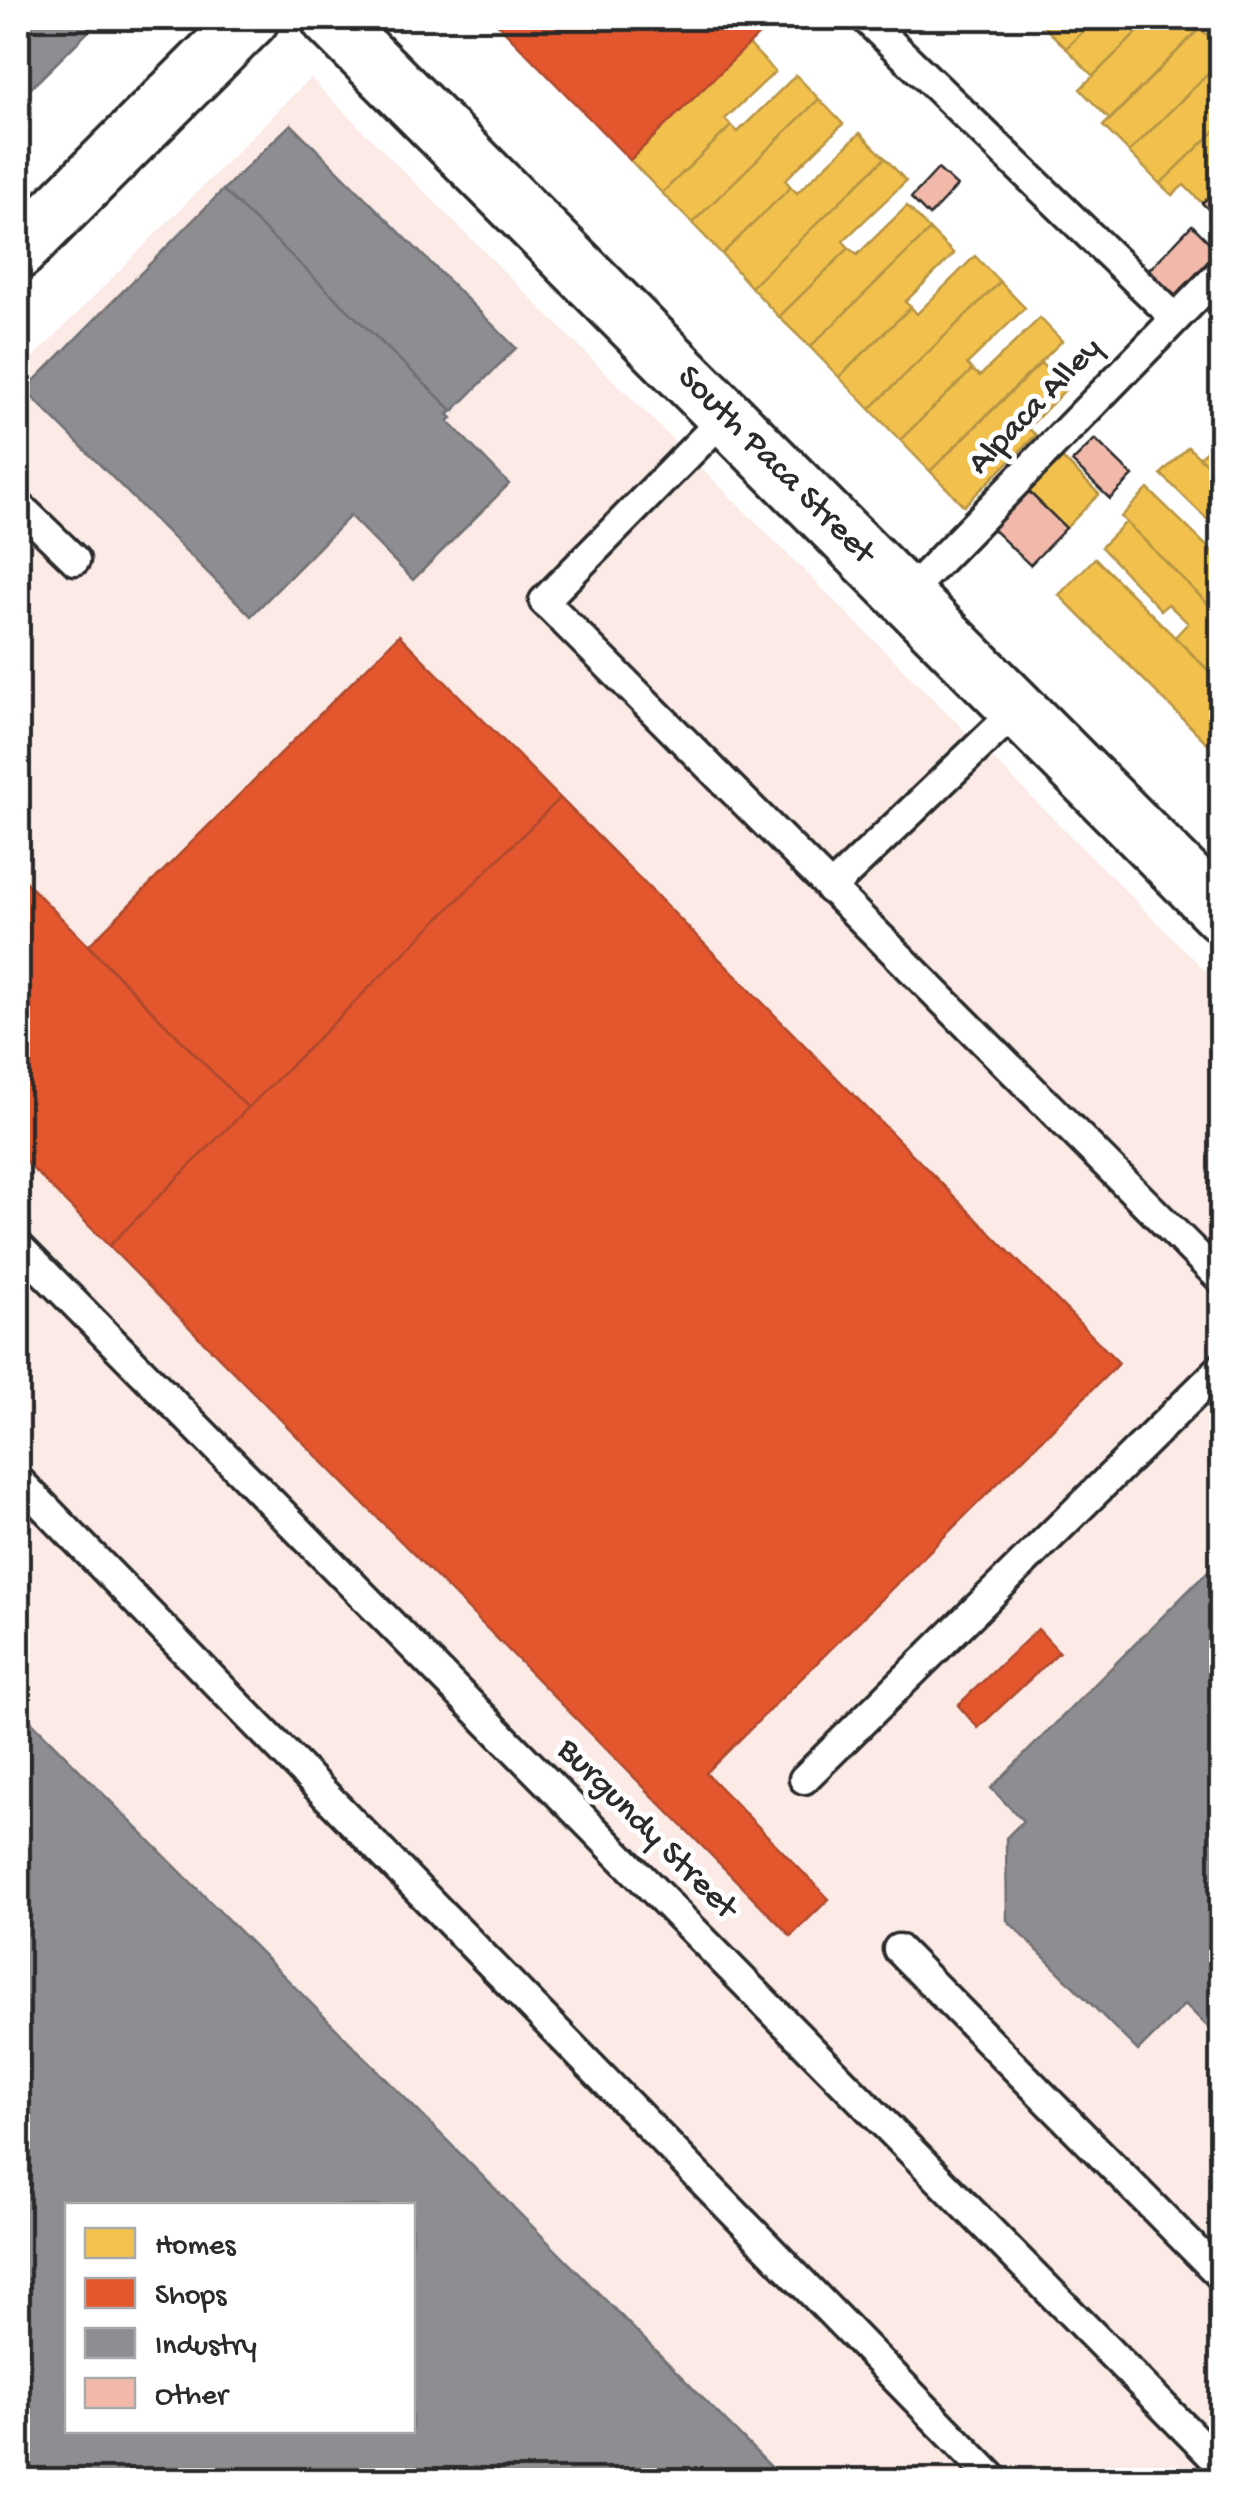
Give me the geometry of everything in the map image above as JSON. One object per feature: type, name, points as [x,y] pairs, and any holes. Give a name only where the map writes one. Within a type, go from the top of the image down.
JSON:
[{"type":"street","points":[[18,251],[252,18]]},
{"type":"street","name":"South Paca Street","points":[[330,18],[1018,710],[1218,904]]},
{"type":"lane","points":[[866,18],[1175,318]]},
{"type":"lane","name":"Alpaca Alley","points":[[905,596],[1222,271]]},
{"type":"lane","points":[[726,416],[544,601],[1222,1280]]},
{"type":"lane","points":[[18,504],[75,560]]},
{"type":"lane","points":[[830,888],[1018,710]]},
{"type":"lane","name":"Burgundy Street","points":[[18,1246],[1222,2466]]},
{"type":"lane","points":[[804,1779],[1222,1368]]},
{"type":"lane","points":[[18,1480],[995,2480]]},
{"type":"lane","points":[[898,1949],[1222,2277]]},
{"type":"shaded area","points":[[310,78],[1221,982],[1221,2480],[18,2480],[18,373]]},
{"type":"building: Homes","points":[[1045,18],[1097,18],[1066,48],[1040,23]]},
{"type":"building: Homes","points":[[1097,18],[1152,18],[1093,76],[1066,48]]},
{"type":"building: Homes","points":[[1152,18],[1195,18],[1203,25],[1110,120],[1080,89]]},
{"type":"building: Homes","points":[[1200,28],[1222,49],[1222,60],[1129,152],[1103,126]]},
{"type":"building: Homes","points":[[749,44],[775,72],[725,119],[731,126],[662,193],[630,160]]},
{"type":"building: Homes","points":[[1222,60],[1222,124],[1160,184],[1129,152]]},
{"type":"building: Homes","points":[[796,75],[819,99],[692,223],[662,193],[731,126],[738,132]]},
{"type":"building: Homes","points":[[819,99],[843,124],[785,180],[791,187],[722,254],[692,223]]},
{"type":"building: Homes","points":[[1222,124],[1222,185],[1202,203],[1184,185],[1172,195],[1160,184]]},
{"type":"building: Homes","points":[[860,133],[885,158],[751,287],[722,254],[791,187],[797,193]]},
{"type":"building: Homes","points":[[885,158],[906,181],[843,241],[849,248],[779,317],[751,287]]},
{"type":"building: Homes","points":[[907,206],[930,230],[810,347],[779,317],[849,248],[857,255]]},
{"type":"building: Homes","points":[[930,230],[954,254],[905,302],[911,307],[839,377],[810,347]]},
{"type":"building: Homes","points":[[975,256],[1000,282],[870,409],[839,377],[911,307],[917,314]]},
{"type":"building: Homes","points":[[1000,282],[1025,308],[967,364],[972,370],[900,440],[870,409]]},
{"type":"building: Homes","points":[[1040,318],[1062,341],[930,471],[900,440],[972,370],[980,376]]},
{"type":"building: Homes","points":[[1041,363],[1065,390],[1028,428],[1036,435],[964,506],[930,471]]},
{"type":"building: Homes","points":[[1222,436],[1222,479],[1199,457]]},
{"type":"building: Homes","points":[[1188,447],[1222,479],[1222,534],[1161,474]]},
{"type":"building: Homes","points":[[1056,452],[1099,494],[1066,528],[1022,485]]},
{"type":"building: Homes","points":[[1148,489],[1222,561],[1222,618],[1121,517]]},
{"type":"building: Homes","points":[[1126,522],[1222,618],[1222,684],[1175,637],[1188,623],[1168,604],[1161,610],[1101,547]]},
{"type":"building: Homes","points":[[1095,558],[1222,684],[1222,735],[1210,746],[1059,595]]},
{"type":"building: Shops","points":[[492,18],[776,18],[630,160]]},
{"type":"building: Shops","points":[[399,635],[560,798],[248,1108],[88,946]]},
{"type":"building: Shops","points":[[560,798],[1119,1363],[706,1773],[829,1899],[791,1936],[109,1246]]},
{"type":"building: Shops","points":[[18,874],[248,1108],[109,1246],[18,1154]]},
{"type":"building: Shops","points":[[1038,1629],[1059,1652],[978,1728],[958,1705]]},
{"type":"building: Industry","points":[[18,18],[102,18],[18,101]]},
{"type":"building: Industry","points":[[291,124],[516,348],[453,411],[223,190]]},
{"type":"building: Industry","points":[[223,190],[453,411],[448,414],[452,418],[448,421],[509,484],[413,580],[350,516],[251,616],[25,390]]},
{"type":"building: Industry","points":[[1222,1557],[1222,2041],[1185,2004],[1138,2051],[1007,1920],[1006,1838],[1023,1821],[991,1788]]},
{"type":"building: Industry","points":[[18,1708],[784,2480],[18,2480]]},
{"type":"building: Other","points":[[938,169],[957,186],[929,216],[911,198]]},
{"type":"building: Other","points":[[1222,185],[1222,223],[1202,203]]},
{"type":"building: Other","points":[[1192,225],[1218,251],[1175,296],[1149,270]]},
{"type":"building: Other","points":[[1095,439],[1133,476],[1110,499],[1072,462]]},
{"type":"building: Other","points":[[1022,485],[1066,528],[1030,565],[985,522]]}]
